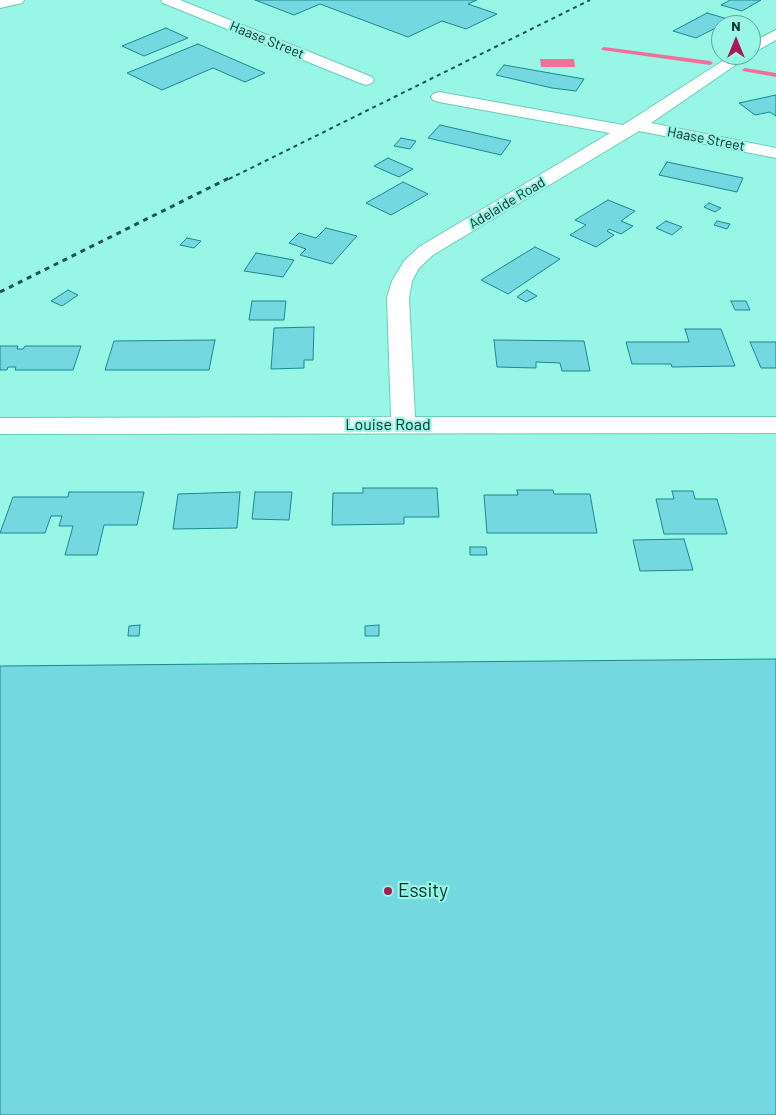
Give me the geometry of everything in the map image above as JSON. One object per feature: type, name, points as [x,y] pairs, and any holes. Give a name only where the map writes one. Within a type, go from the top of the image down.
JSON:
[{"type":"street","points":[[0,4],[17,0]]},
{"type":"street","name":"Haase Street","points":[[168,0],[366,80]]},
{"type":"street","points":[[761,43],[776,34]]},
{"type":"street","name":"Adelaide Road","points":[[403,425],[398,298],[402,281],[411,265],[426,251],[631,128],[727,65]]},
{"type":"street","name":"Haase Street","points":[[439,97],[776,153]]},
{"type":"street","name":"Louise Road","points":[[0,426],[776,425]]},
{"type":"shaded area","points":[[540,59],[574,59],[575,67],[541,67]]},
{"type":"building","points":[[255,0],[477,0],[468,4],[497,14],[466,29],[442,21],[408,37],[320,4],[294,15]]},
{"type":"building","points":[[730,0],[761,0],[742,11],[721,5]]},
{"type":"building","points":[[707,13],[714,15],[711,15],[711,30],[696,38],[673,31]]},
{"type":"building","points":[[166,28],[188,38],[144,56],[122,46]]},
{"type":"building","points":[[198,44],[265,73],[245,82],[213,68],[162,90],[127,73]]},
{"type":"building","points":[[504,65],[584,79],[576,91],[552,88],[496,75]]},
{"type":"building","points":[[776,95],[776,116],[770,112],[755,115],[739,103]]},
{"type":"building","points":[[440,125],[511,141],[501,155],[428,138]]},
{"type":"building","points":[[401,138],[416,141],[410,149],[394,146]]},
{"type":"building","points":[[388,158],[413,169],[399,177],[374,166]]},
{"type":"building","points":[[667,162],[743,178],[737,192],[659,175]]},
{"type":"building","points":[[403,182],[428,194],[391,215],[366,203]]},
{"type":"building","points":[[608,200],[635,211],[621,221],[633,226],[621,234],[609,229],[607,231],[614,235],[596,247],[570,235],[586,225],[575,220]]},
{"type":"building","points":[[709,203],[721,208],[715,212],[704,207]]},
{"type":"building","points":[[666,221],[682,227],[672,235],[656,228]]},
{"type":"building","points":[[717,221],[730,224],[727,229],[714,225]]},
{"type":"building","points":[[326,228],[357,236],[332,264],[300,255],[306,249],[289,243],[299,233],[316,238]]},
{"type":"building","points":[[187,238],[201,241],[194,248],[180,245]]},
{"type":"building","points":[[535,247],[560,259],[508,294],[481,280]]},
{"type":"building","points":[[256,253],[294,260],[283,277],[244,271]]},
{"type":"building","points":[[68,290],[78,295],[62,306],[51,301]]},
{"type":"building","points":[[527,290],[537,296],[526,302],[517,297]]},
{"type":"building","points":[[252,301],[286,301],[284,320],[249,320]]},
{"type":"building","points":[[731,301],[746,301],[750,310],[735,310]]},
{"type":"building","points":[[314,327],[313,360],[304,360],[304,368],[271,369],[274,328]]},
{"type":"building","points":[[685,329],[721,329],[735,366],[672,367],[671,364],[632,364],[626,342],[689,342]]},
{"type":"building","points":[[215,340],[209,370],[105,370],[114,341]]},
{"type":"building","points":[[494,340],[584,341],[590,371],[562,371],[560,363],[536,362],[536,368],[497,367]]},
{"type":"building","points":[[750,342],[776,342],[776,368],[761,368]]},
{"type":"building","points":[[0,346],[18,346],[17,349],[23,349],[25,346],[81,346],[73,370],[15,370],[16,367],[8,367],[7,370],[0,370]]},
{"type":"building","points":[[363,488],[437,488],[439,517],[404,517],[404,524],[332,525],[333,493],[363,493]]},
{"type":"building","points":[[517,490],[553,490],[554,494],[590,494],[597,533],[487,533],[484,495],[518,495]]},
{"type":"building","points":[[672,491],[693,491],[695,499],[717,499],[727,534],[664,534],[656,499],[674,499]]},
{"type":"building","points":[[69,492],[144,492],[137,525],[104,525],[97,555],[65,555],[73,526],[59,526],[62,516],[51,516],[45,533],[0,533],[13,497],[68,497]]},
{"type":"building","points":[[240,492],[237,528],[173,529],[178,494]]},
{"type":"building","points":[[255,492],[292,492],[289,520],[252,519]]},
{"type":"building","points":[[684,539],[693,570],[640,571],[633,540]]},
{"type":"building","points":[[470,547],[486,547],[487,555],[470,555]]},
{"type":"building","points":[[140,625],[139,636],[128,636],[129,626]]},
{"type":"building","points":[[379,625],[379,636],[365,636],[365,626]]},
{"type":"building","name":"Essity","points":[[776,659],[776,1115],[0,1115],[0,666]]},
{"type":"waterway","points":[[604,49],[710,63]]},
{"type":"waterway","points":[[745,70],[776,75]]},
{"type":"railway","points":[[229,179],[590,0]]},
{"type":"railway","points":[[0,292],[231,177]]},
{"type":"place","name":"Essity","points":[[388,891]]}]
